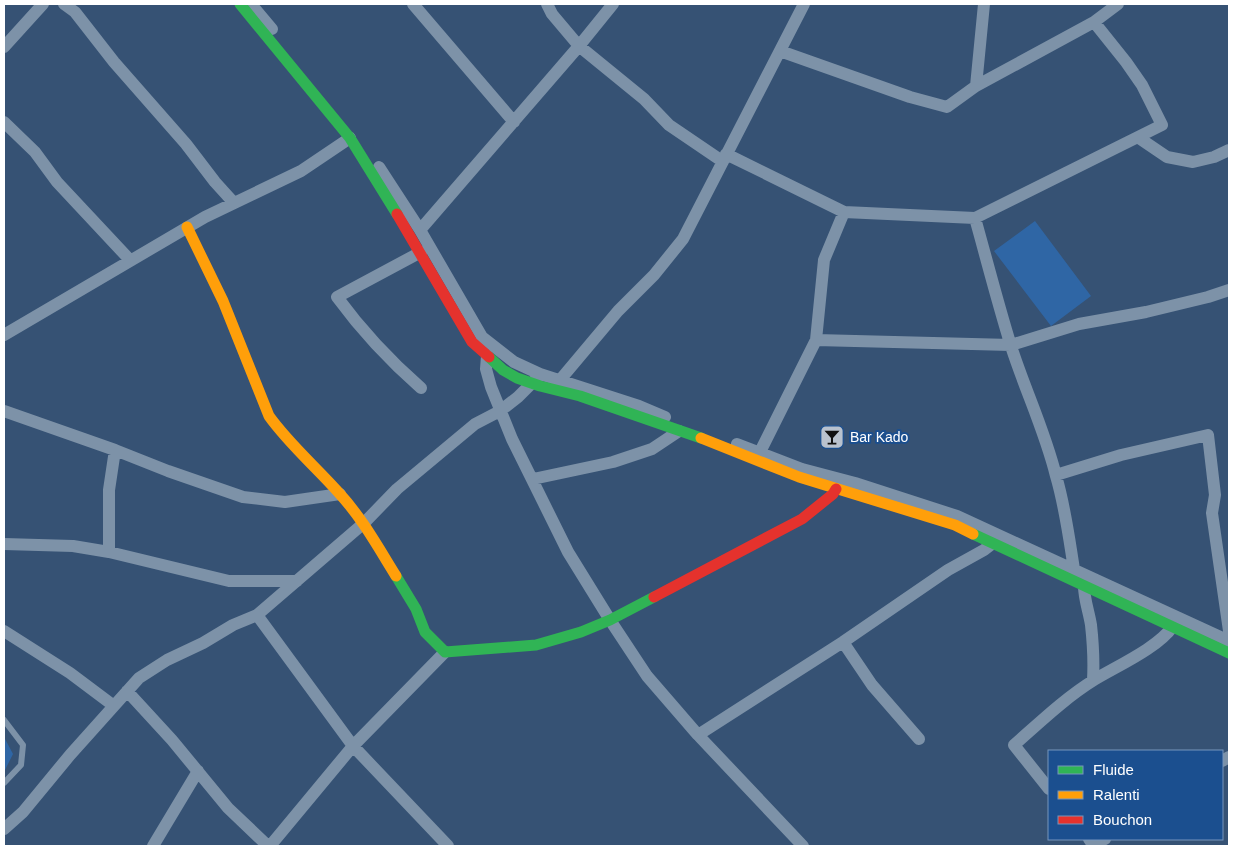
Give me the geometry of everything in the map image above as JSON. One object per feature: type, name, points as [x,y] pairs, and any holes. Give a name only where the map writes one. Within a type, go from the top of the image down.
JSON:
[{"type":"street","points":[[4,47],[42,4]]},
{"type":"street","points":[[64,4],[75,12],[114,62],[186,144],[234,203]]},
{"type":"street","points":[[240,4],[350,138],[421,252],[472,342],[503,370],[517,378],[560,380],[639,406],[802,469],[957,516],[1229,641]]},
{"type":"street","points":[[251,4],[357,133],[420,230],[482,337],[536,379],[747,455],[799,477],[956,525],[1229,653]]},
{"type":"street","points":[[413,4],[514,122]]},
{"type":"street","points":[[547,4],[552,14],[579,46],[644,99],[669,124],[724,157],[844,212],[975,218],[1162,125],[1142,85],[1094,22]]},
{"type":"street","points":[[420,230],[613,4]]},
{"type":"street","points":[[560,380],[618,311],[654,275],[683,239],[804,4]]},
{"type":"street","points":[[976,86],[984,4]]},
{"type":"street","points":[[780,51],[910,97],[947,107],[976,86],[1094,22],[1118,4]]},
{"type":"street","points":[[4,122],[35,152],[57,182],[130,260]]},
{"type":"street","points":[[4,335],[82,291],[186,227],[301,171],[350,138]]},
{"type":"street","points":[[1139,138],[1167,157],[1194,162],[1214,157],[1229,150]]},
{"type":"street","points":[[760,452],[816,340],[824,260],[844,212]]},
{"type":"street","points":[[975,218],[1011,345],[1036,412],[1056,475],[1066,516],[1074,569]]},
{"type":"street","points":[[186,227],[223,301],[269,416],[278,429],[340,494],[364,523],[416,609],[425,632],[445,652]]},
{"type":"street","points":[[421,252],[337,297],[358,326],[395,365],[421,388]]},
{"type":"street","points":[[816,340],[1011,345],[1079,324],[1164,308],[1229,290]]},
{"type":"street","points":[[487,356],[486,369],[500,411],[568,552],[610,620],[647,676],[698,736],[803,846]]},
{"type":"street","points":[[4,829],[23,812],[139,678],[167,660],[203,643],[233,625],[257,615],[364,523],[397,489],[475,424],[500,411],[536,379]]},
{"type":"street","points":[[4,411],[115,450],[168,471],[243,496],[285,502],[340,494]]},
{"type":"street","points":[[533,479],[614,462],[652,449],[679,432]]},
{"type":"street","points":[[1056,475],[1121,455],[1208,435],[1215,495],[1212,513],[1224,559],[1229,631]]},
{"type":"street","points":[[109,552],[109,490],[115,450]]},
{"type":"street","points":[[127,691],[172,740],[228,808],[269,846],[353,746],[445,652],[536,645],[580,632],[610,620],[802,519],[833,494],[836,489]]},
{"type":"street","points":[[698,736],[843,642],[948,570],[993,543]]},
{"type":"street","points":[[4,544],[73,546],[109,552],[229,581],[297,581]]},
{"type":"street","points":[[1084,586],[1094,662],[1093,680]]},
{"type":"street","points":[[257,615],[353,746],[448,846]]},
{"type":"street","points":[[1048,788],[1014,746],[1038,723],[1093,680],[1152,645],[1169,632],[1173,626]]},
{"type":"street","points":[[4,631],[70,674],[114,706]]},
{"type":"street","points":[[843,642],[872,685],[919,739]]},
{"type":"street","points":[[153,846],[198,771]]},
{"type":"street","points":[[1090,840],[1093,845],[1103,840]]},
{"type":"lane","points":[[4,720],[23,745],[21,765],[4,783]]},
{"type":"shaded area","points":[[1035,221],[1091,296],[1051,326],[994,251]]},
{"type":"shaded area","points":[[4,737],[13,754],[4,772]]},
{"type":"traffic: fast","points":[[240,4],[350,138],[397,214]]},
{"type":"traffic: fast","points":[[489,357],[503,370],[517,378],[580,396],[701,438]]},
{"type":"traffic: fast","points":[[973,534],[1229,653]]},
{"type":"traffic: fast","points":[[396,576],[416,609],[425,632],[445,652],[536,645],[581,632],[610,620],[654,597]]},
{"type":"traffic: slow","points":[[187,227],[223,301],[269,416],[355,512],[396,576]]},
{"type":"traffic: slow","points":[[701,438],[799,477],[955,525],[973,534]]},
{"type":"traffic: jam","points":[[397,214],[472,342],[489,357]]},
{"type":"traffic: jam","points":[[654,597],[802,519],[833,494],[836,489]]},
{"type":"place","name":"Bar Kado","points":[[832,437]]}]
